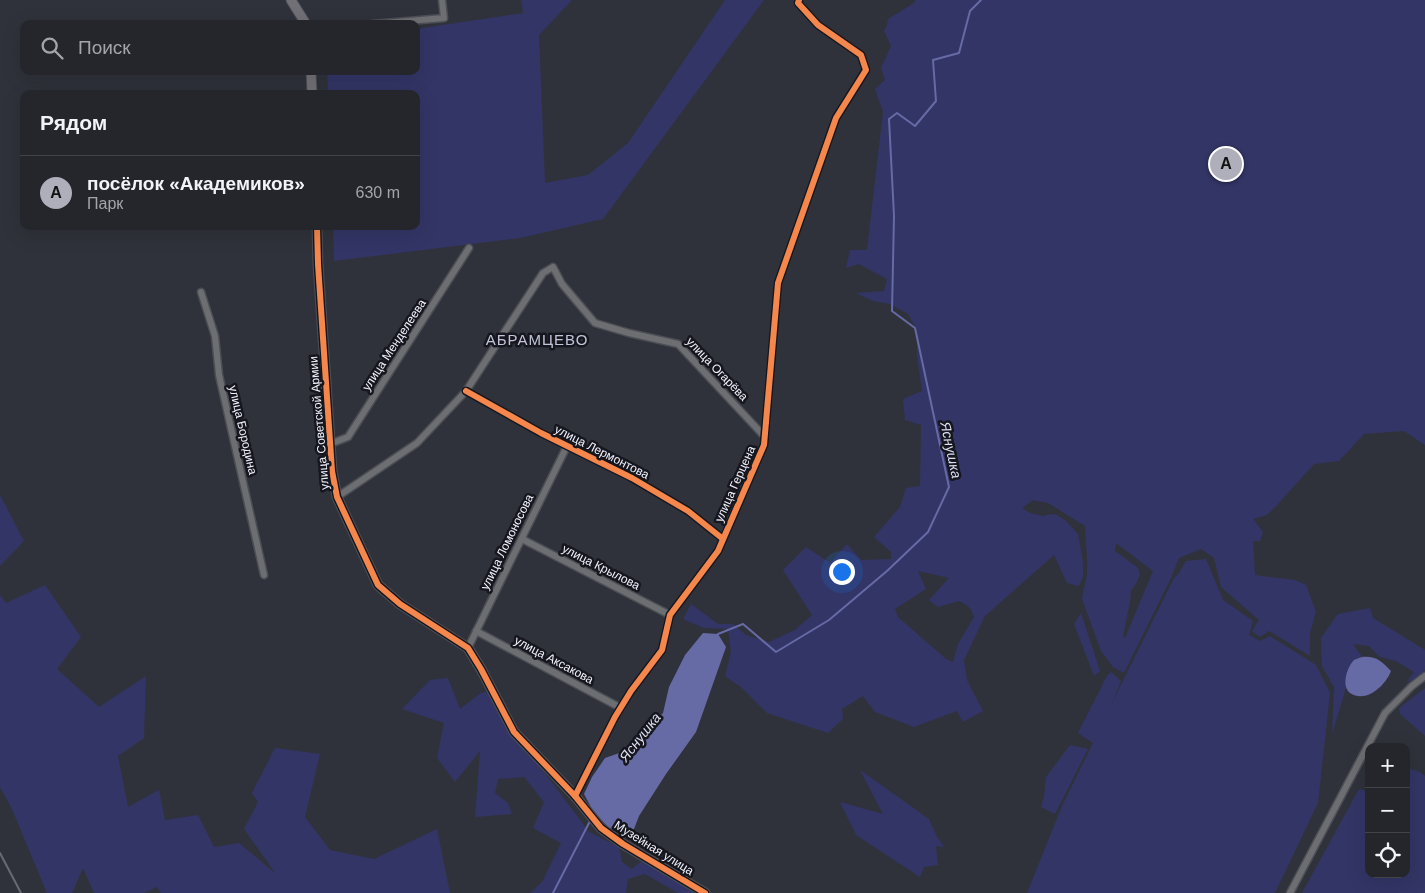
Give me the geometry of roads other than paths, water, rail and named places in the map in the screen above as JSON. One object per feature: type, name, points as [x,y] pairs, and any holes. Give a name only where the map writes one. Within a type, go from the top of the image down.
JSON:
[{"type":"street","points":[[291,0],[304,20]]},
{"type":"street","points":[[420,20],[444,18],[442,0]]},
{"type":"street","name":"улица Герцена","points":[[575,796],[631,691],[662,650],[670,615],[718,551],[764,445],[778,283],[836,118],[866,70],[861,56],[818,25],[798,3],[799,0]]},
{"type":"street","points":[[311,75],[312,90]]},
{"type":"street","name":"улица Советской Армии","points":[[316,230],[332,471],[337,497],[378,585],[400,604],[468,648],[514,732],[575,796]]},
{"type":"street","name":"улица Менделеева","points":[[330,444],[348,437],[469,248]]},
{"type":"street","name":"улица Огарёва","points":[[466,391],[543,273],[553,267],[562,284],[595,323],[678,344],[764,436]]},
{"type":"street","name":"улица Бородина","points":[[200,292],[215,336],[219,375],[264,575]]},
{"type":"street","points":[[337,497],[417,443],[466,391]]},
{"type":"street","name":"улица Лермонтова","points":[[466,391],[567,446],[632,478],[688,512],[723,539]]},
{"type":"street","name":"улица Ломоносова","points":[[468,648],[567,446]]},
{"type":"street","name":"улица Крылова","points":[[522,539],[670,615]]},
{"type":"street","name":"улица Аксакова","points":[[476,632],[621,708]]},
{"type":"street","points":[[1290,893],[1385,713],[1425,676]]},
{"type":"street","name":"Музейная улица","points":[[575,796],[601,828],[623,844],[705,893]]},
{"type":"water","points":[[703,633],[718,634],[726,647],[696,732],[639,816],[634,829],[625,833],[609,828],[593,811],[584,794],[592,777],[605,758],[625,751],[663,713],[669,687],[685,655]]},
{"type":"water","points":[[1362,657],[1371,657],[1378,660],[1391,671],[1385,682],[1375,691],[1369,695],[1356,696],[1347,690],[1345,681],[1349,667],[1354,660]]},
{"type":"waterway","name":"Яснушка","points":[[718,634],[743,624],[776,652],[829,620],[887,571],[928,532],[949,487],[915,328],[892,311],[894,216],[889,119],[897,113],[915,126],[936,101],[933,60],[959,53],[970,11],[981,0]]},
{"type":"waterway","name":"Яснушка","points":[[553,893],[590,821]]},
{"type":"railway","points":[[0,853],[21,893]]},
{"type":"place","name":"посёлок «Академиков»","points":[[1226,164]]},
{"type":"district","name":"АБРАМЦЕВО","points":[[537,340]]}]
